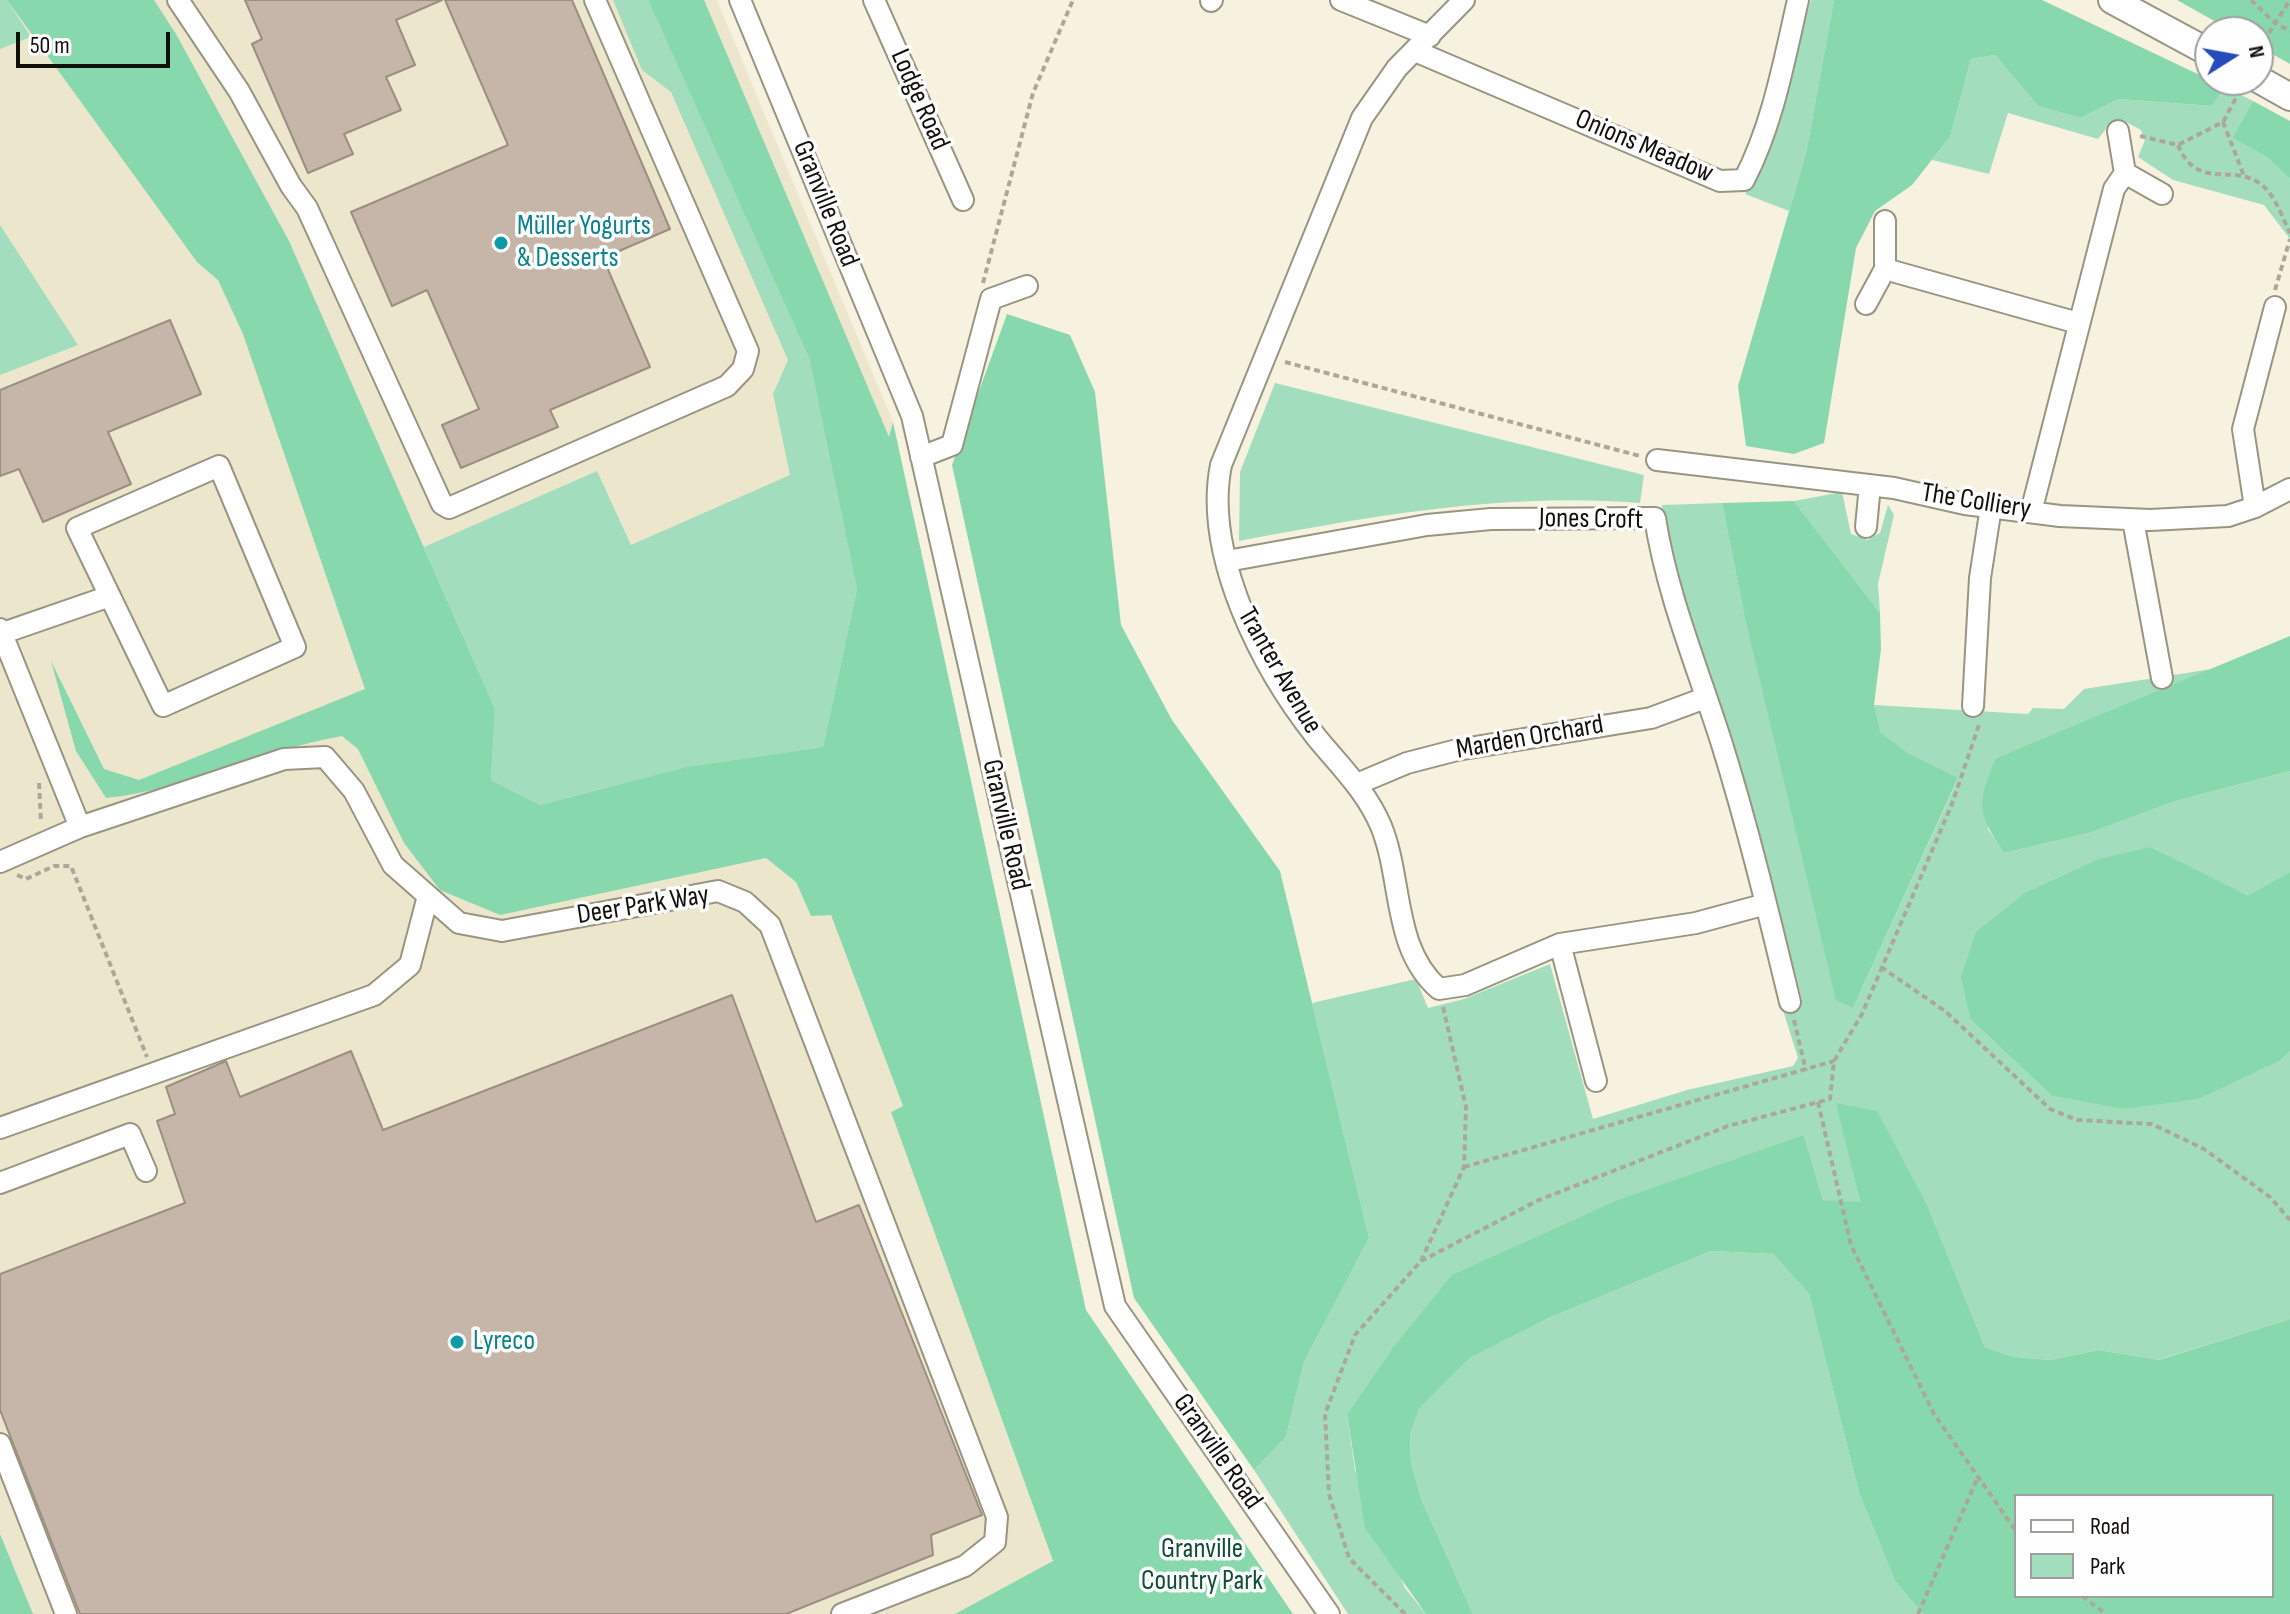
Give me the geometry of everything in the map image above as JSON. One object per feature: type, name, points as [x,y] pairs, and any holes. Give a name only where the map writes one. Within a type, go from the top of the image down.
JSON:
[{"type":"main road","points":[[2112,0],[2194,44]]},
{"type":"street","points":[[178,0],[239,91],[291,186],[307,208],[442,504],[449,508],[727,386],[743,369],[748,351],[595,0]]},
{"type":"street","name":"Granville Road","points":[[740,0],[912,416],[1115,1306],[1329,1614]]},
{"type":"street","name":"Lodge Road","points":[[874,0],[963,200]]},
{"type":"street","points":[[1341,0],[1423,44]]},
{"type":"street","name":"Tranter Avenue","points":[[1439,989],[1425,976],[1409,951],[1382,829],[1357,784],[1315,736],[1253,638],[1233,590],[1218,521],[1218,479],[1362,118],[1397,68],[1464,0]]},
{"type":"street","name":"Onions Meadow","points":[[1423,44],[1720,181],[1744,180],[1756,158],[1778,88],[1798,0]]},
{"type":"street","points":[[2031,512],[2114,189],[2125,173],[2118,131]]},
{"type":"street","points":[[2125,173],[2162,194]]},
{"type":"street","points":[[1866,304],[1885,269],[1885,221]]},
{"type":"street","points":[[1885,269],[2078,323]]},
{"type":"street","points":[[921,457],[952,445],[991,299],[1027,286]]},
{"type":"street","points":[[2255,507],[2243,429],[2274,303]]},
{"type":"street","name":"The Colliery","points":[[1657,460],[1870,485],[1991,507],[2133,520],[2208,520],[2255,507],[2290,489]]},
{"type":"street","points":[[219,466],[295,647],[163,706],[110,596],[77,528],[219,466]]},
{"type":"street","points":[[1866,527],[1870,485]]},
{"type":"street","points":[[1973,706],[1980,578],[1991,507]]},
{"type":"street","name":"Jones Croft","points":[[1227,561],[1427,525],[1491,519],[1655,518],[1661,560],[1741,806],[1790,1002]]},
{"type":"street","points":[[2133,520],[2162,678]]},
{"type":"street","points":[[6,867],[80,827],[2,631],[110,596]]},
{"type":"street","name":"Marden Orchard","points":[[1357,784],[1407,763],[1457,750],[1651,718],[1705,698]]},
{"type":"street","name":"Deer Park Way","points":[[80,827],[284,759],[325,757],[354,791],[393,865],[459,923],[502,931],[718,891],[745,902],[770,925],[997,1517],[995,1542],[965,1566],[842,1614]]},
{"type":"street","points":[[0,1128],[374,995],[410,965],[428,896]]},
{"type":"street","points":[[1439,989],[1465,985],[1560,944],[1696,923],[1766,904]]},
{"type":"street","points":[[1560,944],[1596,1081]]},
{"type":"street","points":[[0,1183],[130,1134],[146,1171]]},
{"type":"street","points":[[0,1444],[66,1614]]},
{"type":"path","points":[[982,286],[1033,93],[1073,0]]},
{"type":"path","points":[[2251,0],[2275,23],[2290,31]]},
{"type":"path","points":[[2275,23],[2290,0]]},
{"type":"path","points":[[2118,131],[2178,145],[2223,122],[2236,98]]},
{"type":"path","points":[[2223,122],[2244,176]]},
{"type":"path","points":[[2178,145],[2183,159],[2202,172],[2244,176],[2261,184],[2273,197],[2290,236],[2274,303]]},
{"type":"path","points":[[1267,358],[1657,460]]},
{"type":"path","points":[[1421,1261],[1568,1189],[1728,1126],[1830,1099],[1834,1061],[1862,1014],[1952,804],[1977,737],[1982,709],[1973,706]]},
{"type":"path","points":[[39,782],[41,825]]},
{"type":"path","points":[[6,867],[26,879],[54,866],[71,866],[153,1072]]},
{"type":"path","points":[[1881,967],[1945,1011],[2050,1109],[2077,1120],[2152,1124],[2204,1149],[2270,1197],[2290,1220]]},
{"type":"path","points":[[1405,1614],[1349,1558],[1329,1494],[1325,1414],[1355,1335],[1421,1261],[1464,1167],[1466,1107],[1439,989]]},
{"type":"path","points":[[1790,1002],[1806,1071]]},
{"type":"path","points":[[1464,1167],[1834,1061]]},
{"type":"path","points":[[1818,1102],[1851,1245],[1934,1414],[2014,1528]]},
{"type":"path","points":[[1918,1614],[1978,1476]]},
{"type":"path","points":[[2085,1598],[2106,1614]]},
{"type":"shaded area","points":[[0,0],[717,0],[893,422],[823,747],[766,858],[796,882],[811,916],[831,914],[903,1106],[891,1112],[1053,1562],[955,1614],[33,1614],[0,1534]]},
{"type":"green space","points":[[0,0],[7,0],[31,37],[0,49]]},
{"type":"green space","name":"Granville Country Park","points":[[7,0],[154,0],[176,34],[289,241],[495,709],[491,780],[540,805],[686,767],[823,747],[857,589],[809,358],[648,0],[704,0],[889,437],[893,422],[1086,1310],[1293,1614],[955,1614],[1053,1561],[891,1112],[903,1106],[831,915],[811,916],[796,882],[766,858],[500,915],[440,890],[404,843],[358,749],[342,736],[283,750],[166,787],[106,798],[76,751],[51,661],[104,769],[139,780],[365,689],[243,334],[218,280],[197,262]]},
{"type":"green space","points":[[613,0],[648,0],[809,358],[857,589],[823,747],[686,767],[540,805],[491,780],[495,709],[424,547],[597,471],[631,545],[790,475],[773,394],[788,360],[671,92],[642,70]]},
{"type":"green space","points":[[1811,0],[1834,0],[1806,153],[1789,211],[1745,194],[1772,133]]},
{"type":"green space","points":[[1834,0],[2042,0],[2194,72],[2194,96],[2219,96],[2212,106],[2119,99],[2080,118],[2038,106],[1995,55],[1971,59],[1950,137],[1912,185],[1875,211],[1856,248],[1824,443],[1794,454],[1746,446],[1738,386],[1806,153]]},
{"type":"green space","points":[[2177,0],[2290,0],[2290,64],[2274,55],[2274,16],[2206,16]]},
{"type":"green space","points":[[1995,55],[2038,106],[2080,118],[2119,99],[2212,106],[2219,96],[2243,96],[2253,101],[2232,138],[2268,158],[2290,179],[2290,239],[2264,205],[2173,180],[2138,157],[2145,140],[2141,130],[2124,121],[2109,125],[2098,139],[2008,113],[1989,174],[1932,160],[1950,137],[1971,59]]},
{"type":"green space","points":[[2253,101],[2290,121],[2290,179],[2268,158],[2232,138]]},
{"type":"green space","points":[[0,225],[78,345],[0,375]]},
{"type":"green space","points":[[1007,314],[1070,335],[1095,392],[1121,625],[1172,720],[1280,871],[1369,1238],[1304,1362],[1286,1437],[1254,1470],[1134,1298],[952,465]]},
{"type":"green space","points":[[1275,383],[1644,475],[1640,503],[1539,501],[1439,508],[1239,541],[1240,472]]},
{"type":"green space","points":[[1842,492],[1851,534],[1867,540],[1880,533],[1888,505],[1894,515],[1878,584],[1880,613],[1794,501]]},
{"type":"green space","points":[[1794,501],[1880,613],[1881,649],[1874,705],[1880,732],[1908,753],[1958,778],[1853,1008],[1836,1000],[1743,609],[1722,503]]},
{"type":"green space","points":[[1722,503],[1743,609],[1853,1008],[1958,779],[1908,753],[1879,732],[1874,705],[2028,714],[2033,708],[2064,709],[2084,689],[2218,668],[1996,758],[1988,829],[2004,853],[2089,833],[2176,801],[2290,771],[2290,872],[2248,897],[2151,847],[1971,1020],[2052,1096],[2124,1109],[2281,1060],[2290,1051],[2290,1319],[2158,1360],[2098,1350],[2050,1360],[2014,1357],[1985,1347],[1928,1207],[1837,1103],[1860,1203],[1823,1200],[1804,1135],[1391,1350],[1347,1414],[1355,1470],[1405,1588],[1426,1614],[1348,1614],[1254,1470],[1286,1437],[1304,1362],[1369,1238],[1312,1003],[1416,979],[1428,1008],[1464,999],[1550,964],[1593,1119],[1687,1090],[1793,1066],[1798,1058],[1781,1004],[1802,1000],[1753,809],[1676,589],[1662,505]]},
{"type":"green space","points":[[2290,636],[2290,771],[2176,801],[2089,833],[2004,853],[1988,827],[1982,807],[1985,786],[1996,758]]},
{"type":"green space","points":[[2151,847],[2248,896],[2290,872],[2290,1051],[2281,1060],[2198,1099],[2123,1109],[2052,1096],[1971,1020],[1961,977],[1976,932],[2025,893],[2099,859]]},
{"type":"green space","points":[[1836,1103],[1877,1111],[1928,1207],[1985,1347],[2014,1357],[2050,1360],[2098,1350],[2159,1360],[2290,1319],[2290,1614],[1923,1614],[1895,1581],[1859,1493],[1809,1294],[1773,1254],[1711,1251],[1551,1317],[1470,1358],[1419,1408],[1410,1434],[1411,1463],[1422,1501],[1473,1614],[1426,1614],[1365,1528],[1347,1414],[1391,1350],[1452,1275],[1618,1200],[1804,1135],[1823,1200],[1860,1202]]},
{"type":"green space","points":[[1711,1251],[1773,1254],[1809,1294],[1859,1493],[1895,1581],[1923,1614],[1473,1614],[1422,1501],[1411,1463],[1410,1434],[1418,1408],[1470,1358],[1551,1317]]},
{"type":"green space","points":[[0,1534],[33,1614],[0,1614]]},
{"type":"building","points":[[245,0],[442,0],[396,20],[415,65],[386,77],[401,110],[344,134],[353,154],[308,173],[252,44],[262,39]]},
{"type":"building","name":"Müller Yogurts & Desserts","points":[[445,0],[572,0],[670,229],[603,258],[650,367],[550,410],[558,427],[461,468],[442,425],[479,409],[427,290],[392,306],[351,212],[508,145]]},
{"type":"building","points":[[170,320],[201,394],[108,432],[131,484],[43,522],[19,469],[0,476],[0,390]]},
{"type":"building","name":"Lyreco","points":[[732,995],[816,1222],[859,1205],[982,1515],[931,1535],[933,1555],[786,1614],[80,1614],[0,1410],[0,1274],[185,1203],[157,1121],[175,1114],[166,1087],[226,1061],[240,1097],[351,1051],[383,1130]]},
{"type":"place","name":"Müller Yogurts & Desserts","points":[[501,243]]},
{"type":"place","name":"Lyreco","points":[[457,1342]]}]
